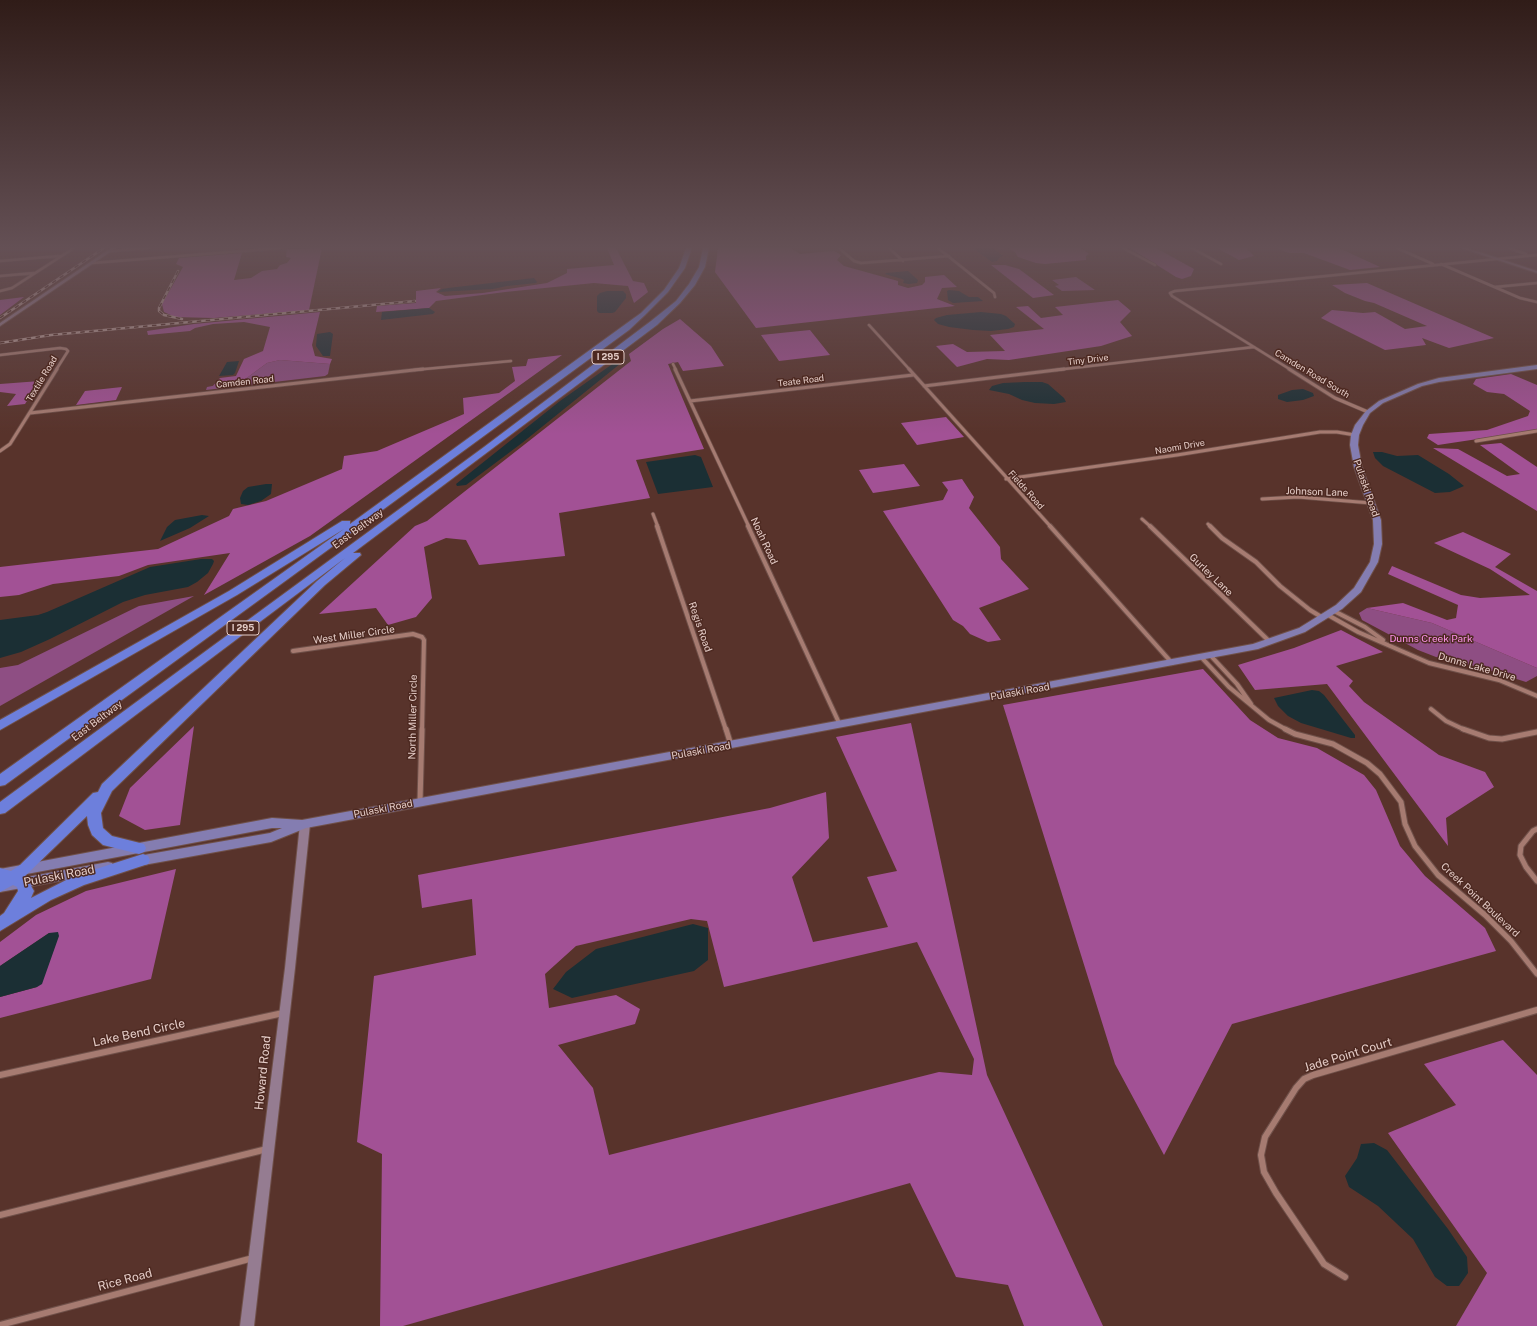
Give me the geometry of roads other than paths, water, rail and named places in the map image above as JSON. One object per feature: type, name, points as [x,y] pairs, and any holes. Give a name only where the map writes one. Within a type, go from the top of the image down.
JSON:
[{"type":"highway","name":"East Beltway","points":[[0,781],[429,472],[647,310]]},
{"type":"highway","name":"East Beltway","points":[[0,809],[487,449],[654,323],[669,310]]},
{"type":"highway","points":[[0,924],[20,904],[26,891],[9,878],[107,788],[321,583],[487,449]]},
{"type":"highway","points":[[0,726],[233,593],[429,472]]},
{"type":"highway","points":[[107,788],[94,813],[97,831],[108,841],[141,854]]},
{"type":"highway","points":[[0,924],[46,896],[79,880],[141,854]]},
{"type":"main road","name":"Pulaski Road","points":[[9,878],[141,854],[271,837],[305,824],[1206,657],[1255,647],[1270,642],[1302,630],[1329,615],[1358,590],[1374,562],[1378,544],[1378,528],[1372,503],[1355,457],[1355,435],[1368,412],[1381,402],[1420,385],[1451,378],[1537,367]]},
{"type":"street","points":[[0,325],[22,310]]},
{"type":"street","name":"Camden Road South","points":[[1194,310],[1335,398],[1368,412]]},
{"type":"street","name":"Fields Road","points":[[869,326],[1172,663]]},
{"type":"street","name":"Tiny Drive","points":[[924,386],[1254,347]]},
{"type":"street","name":"Textile Road","points":[[0,355],[60,348],[68,350],[30,413]]},
{"type":"street","name":"Camden Road","points":[[30,413],[481,363],[511,361]]},
{"type":"street","name":"Noah Road","points":[[673,364],[840,725]]},
{"type":"street","name":"Teate Road","points":[[690,401],[913,375]]},
{"type":"street","points":[[0,451],[10,444],[30,413]]},
{"type":"street","points":[[1476,441],[1537,431]]},
{"type":"street","name":"Naomi Drive","points":[[1006,479],[1177,455],[1230,445],[1320,432],[1337,432],[1355,435]]},
{"type":"street","name":"Johnson Lane","points":[[1262,500],[1298,498],[1372,503]]},
{"type":"street","name":"Regis Road","points":[[653,514],[731,745]]},
{"type":"street","name":"Gurley Lane","points":[[1142,519],[1270,642]]},
{"type":"street","points":[[1208,524],[1222,538],[1256,562],[1280,586],[1358,632],[1390,645]]},
{"type":"street","points":[[1329,615],[1365,628],[1390,645]]},
{"type":"street","name":"West Miller Circle","points":[[293,651],[418,634]]},
{"type":"street","name":"North Miller Circle","points":[[418,634],[424,640],[420,802]]},
{"type":"street","name":"Dunns Lake Drive","points":[[1390,645],[1429,662],[1499,680],[1537,696]]},
{"type":"street","name":"Creek Point Boulevard","points":[[1206,657],[1228,687],[1254,710],[1280,727],[1296,734],[1333,744],[1367,763],[1380,774],[1401,802],[1405,824],[1415,846],[1438,875],[1485,915],[1511,941],[1537,974]]},
{"type":"street","name":"Creek Point Boulevard","points":[[1206,657],[1237,684],[1254,710]]},
{"type":"street","points":[[1431,709],[1446,721],[1472,733],[1488,738],[1502,739],[1537,732]]},
{"type":"street","name":"Howard Road","points":[[248,1326],[305,824]]},
{"type":"street","points":[[1537,830],[1533,831],[1521,846],[1520,855],[1526,867],[1537,881]]},
{"type":"street","name":"Jade Point Court","points":[[1345,1277],[1324,1264],[1276,1193],[1264,1172],[1261,1156],[1264,1137],[1296,1088],[1304,1079],[1313,1075],[1537,1010]]},
{"type":"street","name":"Lake Bend Circle","points":[[0,1075],[284,1013]]},
{"type":"street","points":[[0,1215],[268,1148]]},
{"type":"street","name":"Rice Road","points":[[0,1325],[255,1257]]},
{"type":"water","points":[[432,310],[435,312],[433,314],[381,320],[382,312]]},
{"type":"water","points":[[617,310],[612,313],[599,313],[597,311]]},
{"type":"water","points":[[981,312],[1006,316],[1015,324],[1014,327],[991,331],[973,330],[949,327],[938,324],[934,320],[947,315]]},
{"type":"water","points":[[330,332],[333,334],[330,356],[323,356],[316,346],[317,334]]},
{"type":"water","points":[[621,358],[626,359],[522,443],[466,485],[457,486],[456,484],[560,401]]},
{"type":"water","points":[[239,361],[233,375],[219,376],[227,362]]},
{"type":"water","points":[[1042,382],[1048,384],[1064,398],[1066,402],[1054,404],[1035,403],[1022,400],[1009,394],[989,390],[992,386],[1003,383]]},
{"type":"water","points":[[1303,389],[1313,393],[1314,396],[1303,400],[1287,402],[1278,399],[1278,395],[1292,390]]},
{"type":"water","points":[[1373,452],[1382,452],[1397,456],[1418,455],[1449,474],[1464,486],[1450,492],[1435,493],[1383,466],[1375,458]]},
{"type":"water","points":[[695,455],[701,457],[713,487],[658,494],[646,462]]},
{"type":"water","points":[[272,484],[271,494],[261,501],[248,505],[241,504],[240,498],[243,491],[248,487]]},
{"type":"water","points":[[202,515],[209,516],[190,528],[160,541],[167,527],[175,520]]},
{"type":"water","points":[[201,559],[212,559],[214,561],[208,573],[188,587],[145,595],[123,602],[50,639],[21,652],[0,658],[0,620],[38,615],[47,612],[150,567]]},
{"type":"water","points":[[1312,690],[1319,691],[1324,695],[1355,735],[1355,738],[1301,723],[1288,716],[1278,706],[1274,698]]},
{"type":"water","points":[[693,924],[708,928],[708,960],[694,971],[572,998],[553,989],[566,972],[596,949]]},
{"type":"water","points":[[58,932],[59,936],[42,984],[37,987],[0,997],[0,966],[49,933]]},
{"type":"water","points":[[1374,1143],[1387,1150],[1448,1229],[1467,1257],[1468,1273],[1459,1286],[1447,1286],[1435,1277],[1413,1239],[1378,1206],[1349,1187],[1345,1176],[1357,1158],[1361,1144]]},
{"type":"railway","points":[[0,318],[12,310]]},
{"type":"railway","points":[[159,310],[164,315],[182,319]]},
{"type":"railway","points":[[0,343],[51,335],[320,310]]},
{"type":"park label","name":"Dunns Creek Park","points":[[1431,639]]}]
